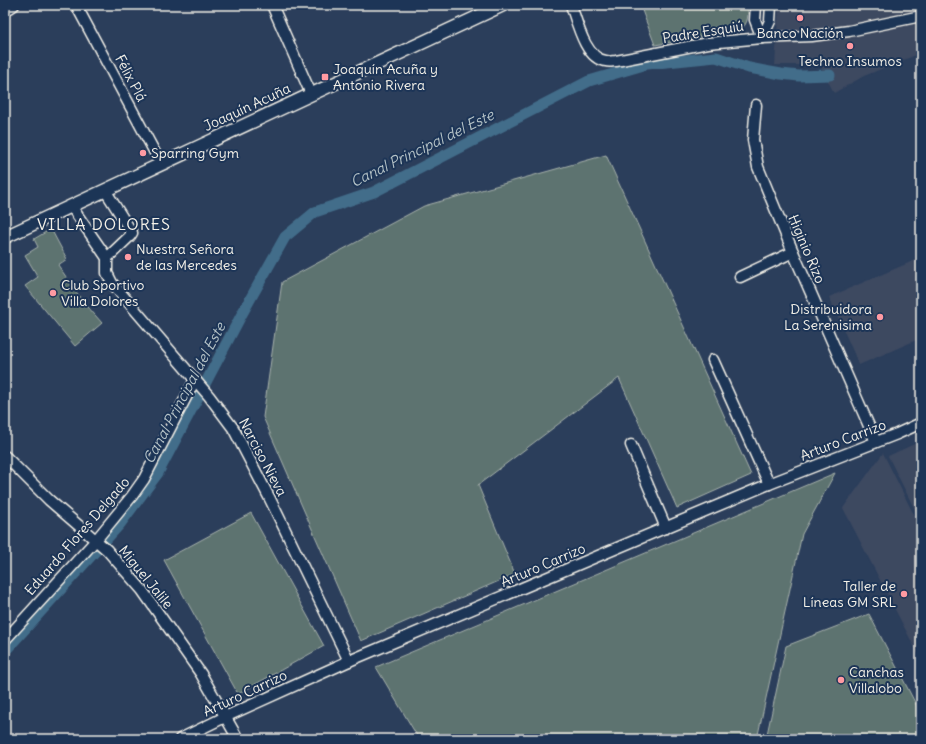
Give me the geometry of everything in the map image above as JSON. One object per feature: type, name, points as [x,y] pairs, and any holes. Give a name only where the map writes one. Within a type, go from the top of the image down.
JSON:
[{"type":"street","points":[[5,11],[14,5]]},
{"type":"street","name":"Félix Plá","points":[[76,5],[161,164]]},
{"type":"street","points":[[272,5],[311,94]]},
{"type":"street","name":"Joaquín Acuña","points":[[6,235],[503,5]]},
{"type":"street","name":"Padre Esquiú","points":[[571,5],[584,42],[589,51],[597,58],[605,61],[616,61],[708,43],[762,38],[812,36],[849,31],[921,16]]},
{"type":"street","points":[[756,5],[755,20],[762,38]]},
{"type":"street","points":[[762,38],[770,21],[770,5]]},
{"type":"street","name":"Higinio Rizo","points":[[756,105],[753,140],[758,167],[793,252],[876,442]]},
{"type":"street","points":[[105,190],[132,233],[107,258]]},
{"type":"street","name":"Narciso Nieva","points":[[71,206],[107,258],[107,273],[112,284],[209,396],[233,428],[269,497],[349,662]]},
{"type":"street","points":[[740,277],[793,252]]},
{"type":"street","points":[[713,360],[769,484]]},
{"type":"street","name":"Eduardo Flores Delgado","points":[[5,640],[96,540],[132,496],[144,479],[195,380]]},
{"type":"street","name":"Arturo Carrizo","points":[[180,739],[225,717],[349,662],[769,484],[921,423]]},
{"type":"street","points":[[631,445],[666,528]]},
{"type":"street","name":"Miguel Jalile","points":[[5,456],[49,500],[107,550],[142,590],[201,674],[238,739]]},
{"type":"shaded area","points":[[779,5],[921,5],[921,53],[864,76],[834,93],[820,65],[775,65]]},
{"type":"shaded area","name":"Distribuidora La Serenisima","points":[[920,258],[921,338],[859,365],[829,297]]},
{"type":"shaded area","points":[[921,441],[921,522],[888,456]]},
{"type":"shaded area","name":"Taller de Líneas GM SRL","points":[[883,453],[921,529],[921,660],[843,508]]},
{"type":"green space","points":[[640,5],[748,5],[748,15],[744,27],[741,29],[655,45]]},
{"type":"green space","points":[[606,155],[751,475],[677,508],[619,378],[478,485],[515,574],[361,641],[263,417],[282,282],[424,206]]},
{"type":"green space","name":"Club Sportivo Villa Dolores","points":[[51,229],[67,259],[58,265],[81,299],[102,323],[75,346],[25,286],[38,277],[25,255],[38,247],[34,239]]},
{"type":"green space","points":[[835,473],[802,534],[757,739],[419,739],[376,667]]},
{"type":"green space","points":[[251,513],[324,646],[238,694],[164,560]]},
{"type":"green space","name":"Canchas Villalobo","points":[[869,614],[921,714],[921,739],[766,739],[786,646]]},
{"type":"waterway","name":"Canal Principal del Este","points":[[5,651],[120,524],[158,473],[243,312],[285,237],[315,212],[374,192],[589,81],[647,64],[716,57],[749,68],[781,74],[799,76],[830,75]]},
{"type":"place","name":"Banco Nación","points":[[800,18]]},
{"type":"place","name":"Techno Insumos","points":[[850,46]]},
{"type":"place","name":"Joaquín Acuña y Antonio Rivera","points":[[325,77]]},
{"type":"place","name":"Sparring Gym","points":[[143,153]]},
{"type":"place","name":"Nuestra Señora de las Mercedes","points":[[128,257]]},
{"type":"place","name":"Club Sportivo Villa Dolores","points":[[53,293]]},
{"type":"place","name":"Distribuidora La Serenisima","points":[[880,317]]},
{"type":"place","name":"Taller de Líneas GM SRL","points":[[904,594]]},
{"type":"place","name":"Canchas Villalobo","points":[[841,680]]},
{"type":"district","name":"VILLA DOLORES","points":[[104,224]]}]
